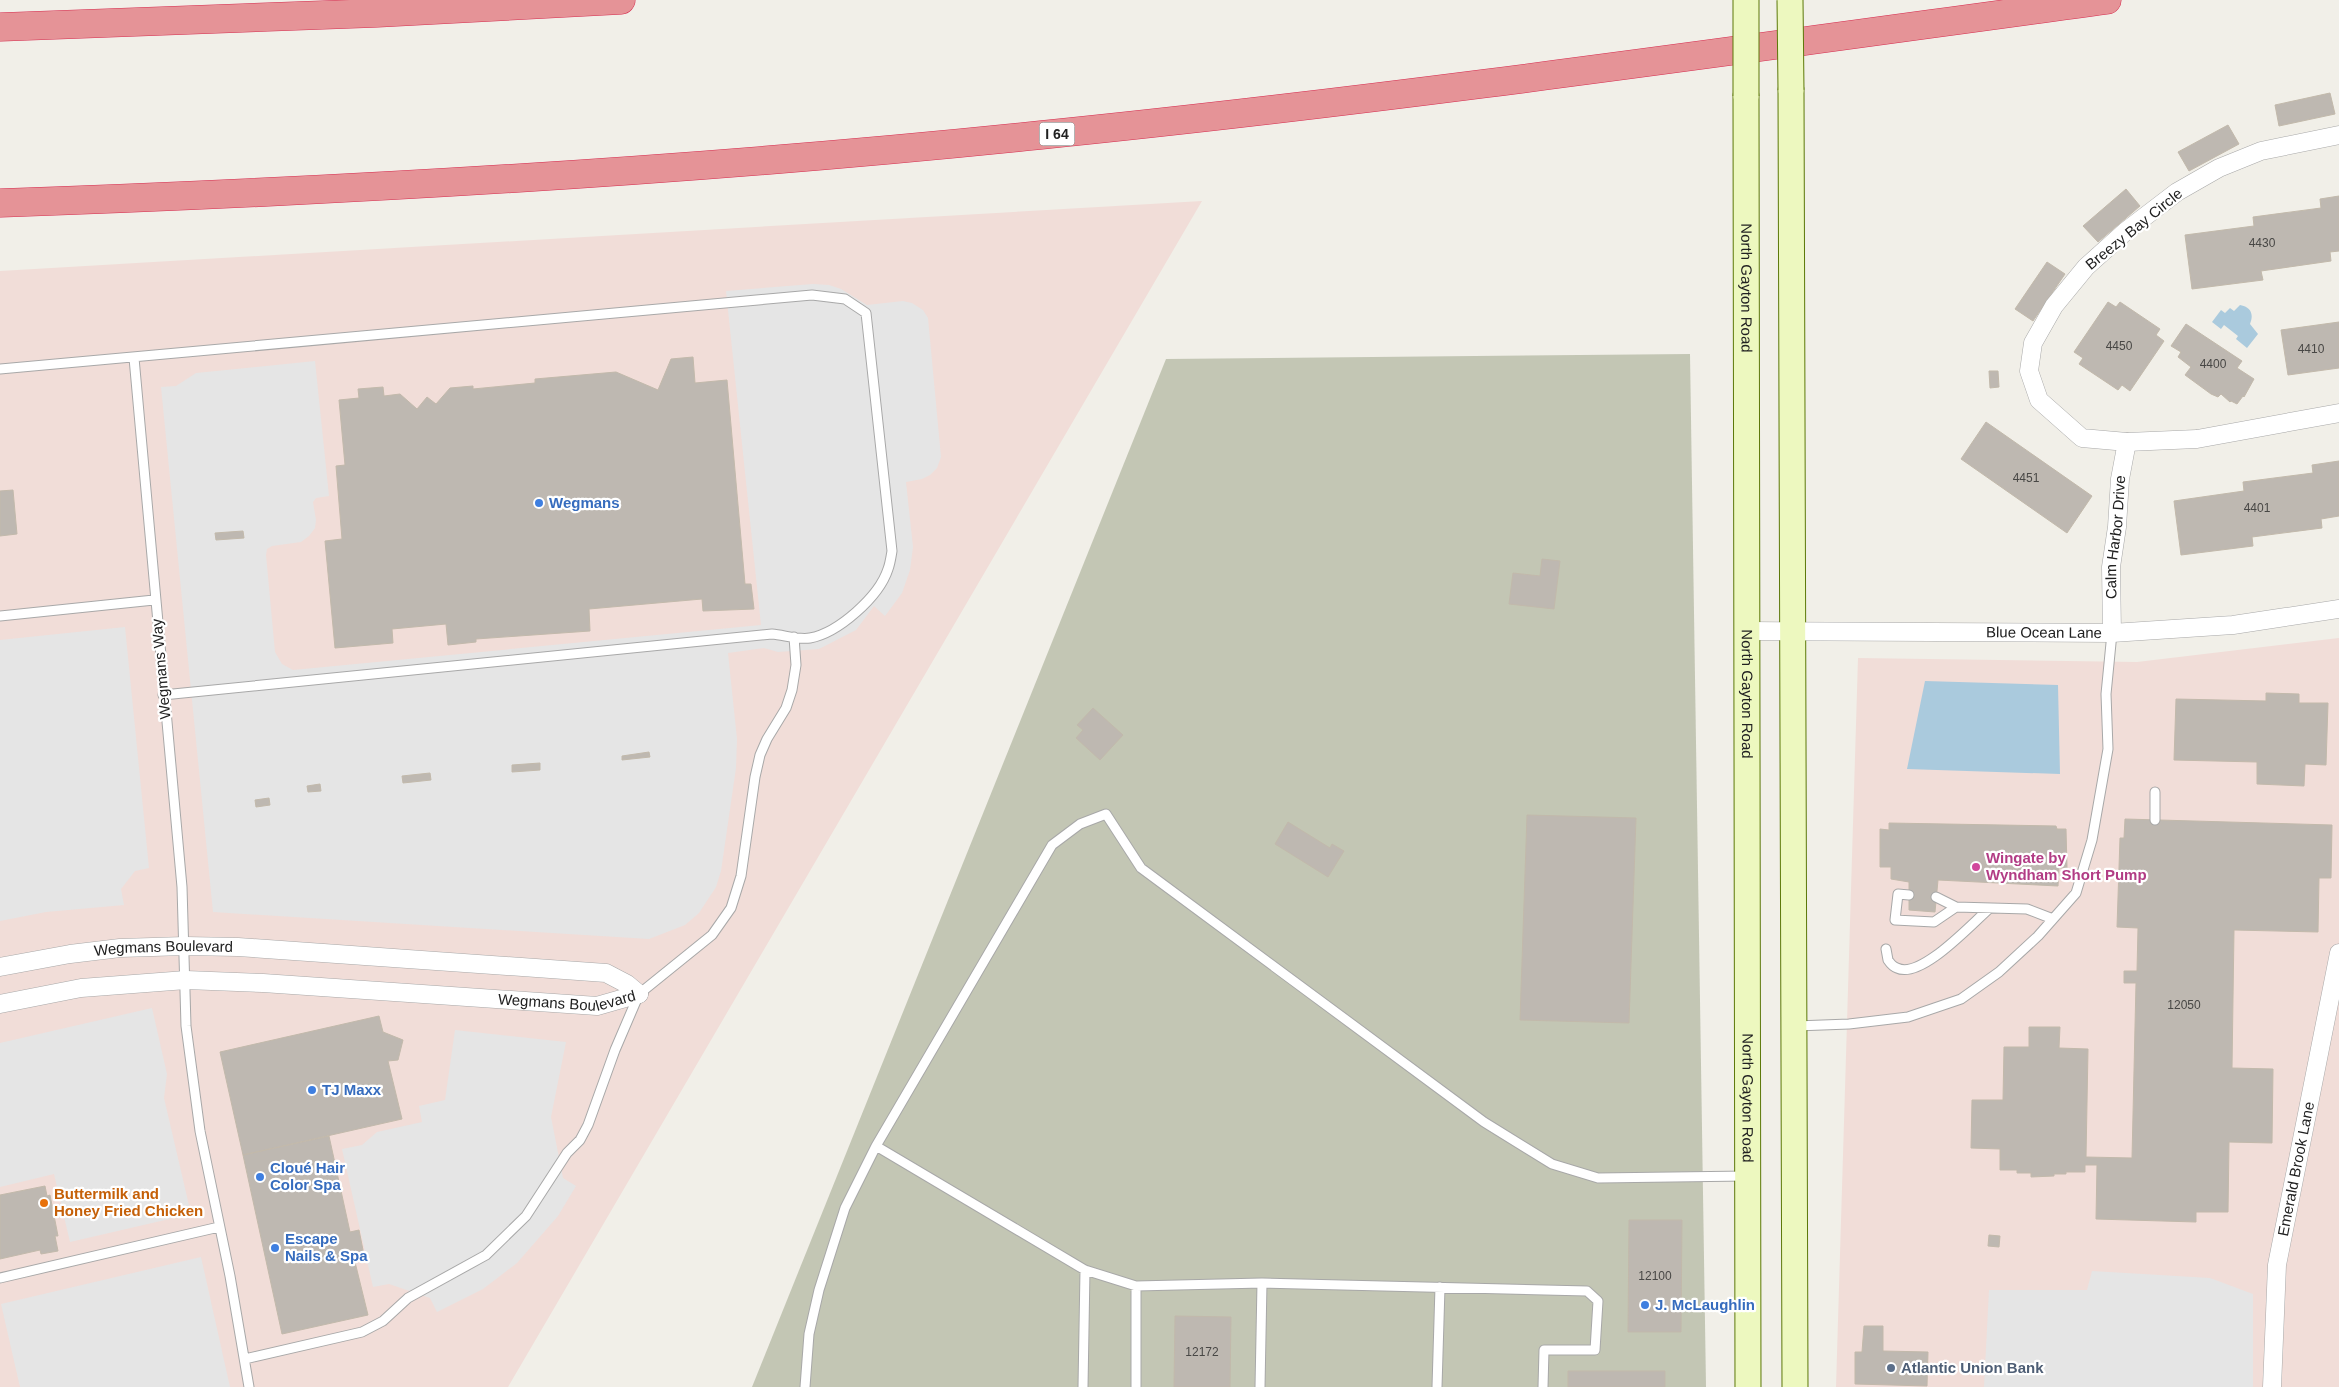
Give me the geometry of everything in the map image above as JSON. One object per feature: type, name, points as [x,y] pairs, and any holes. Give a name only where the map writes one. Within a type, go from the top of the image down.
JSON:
[{"type":"highway","points":[[0,27],[368,14],[621,0]]},
{"type":"highway","name":"I 64","points":[[0,203],[174,197],[556,176],[1032,136],[1542,76],[2107,0]]},
{"type":"main road","name":"North Gayton Road","points":[[1746,0],[1748,1387]]},
{"type":"main road","points":[[1790,0],[1795,1387]]},
{"type":"street","name":"Breezy Bay Circle","points":[[2339,135],[2261,151],[2219,168],[2178,192],[2126,231],[2086,267],[2054,306],[2033,343],[2029,371],[2038,400],[2082,438],[2127,442],[2198,439],[2339,413]]},
{"type":"street","name":"Calm Harbor Drive","points":[[2112,633],[2111,567],[2117,527],[2120,479],[2127,442]]},
{"type":"street","name":"Blue Ocean Lane","points":[[1748,631],[2112,633],[2234,625],[2339,609]]},
{"type":"street","name":"Wegmans Boulevard","points":[[0,967],[70,954],[111,949],[185,946],[258,949],[606,973],[627,984],[639,994]]},
{"type":"street","name":"Emerald Brook Lane","points":[[2272,1387],[2277,1265],[2339,953]]},
{"type":"street","name":"Wegmans Boulevard","points":[[0,1004],[81,988],[186,980],[263,983],[598,1006],[639,994]]},
{"type":"lane","points":[[0,369],[812,295],[845,299],[866,313],[892,551],[888,570],[878,588],[846,620],[820,635],[808,638],[762,635],[163,695]]},
{"type":"lane","name":"Wegmans Way","points":[[134,358],[154,600],[182,887],[186,1026],[200,1131],[220,1227],[249,1387]]},
{"type":"lane","points":[[0,616],[154,600]]},
{"type":"lane","points":[[1794,1026],[1849,1024],[1908,1018],[1961,1000],[1999,972],[2038,936],[2076,893],[2092,840],[2108,749],[2106,694],[2112,633]]},
{"type":"lane","points":[[245,1359],[362,1332],[383,1321],[408,1298],[486,1255],[510,1234],[540,1198],[551,1176],[567,1153],[580,1140],[588,1125],[615,1050],[639,994],[712,935],[731,908],[741,876],[758,762],[767,739],[786,708],[792,690],[796,665],[794,637]]},
{"type":"lane","points":[[2155,792],[2155,820]]},
{"type":"lane","points":[[805,1387],[809,1334],[833,1241],[845,1208],[876,1146],[1052,845],[1080,824],[1106,814],[1142,868],[1484,1122],[1552,1164],[1598,1178],[1747,1176]]},
{"type":"lane","points":[[1909,895],[1898,894],[1895,920],[1934,922],[1956,907]]},
{"type":"lane","points":[[1936,897],[1956,907],[2027,910],[2052,919]]},
{"type":"lane","points":[[1886,949],[1888,960],[1897,969],[1910,970],[1925,964],[1990,908]]},
{"type":"lane","points":[[876,1146],[1085,1270],[1136,1286],[1262,1283],[1588,1290],[1598,1301],[1595,1350],[1544,1350],[1543,1387]]},
{"type":"lane","points":[[0,1278],[220,1227]]},
{"type":"lane","points":[[1083,1387],[1085,1270]]},
{"type":"lane","points":[[1260,1387],[1262,1283]]},
{"type":"lane","points":[[1136,1286],[1136,1387]]},
{"type":"lane","points":[[1437,1387],[1440,1287]]},
{"type":"shaded area","points":[[1202,201],[508,1387],[0,1387],[0,271]]},
{"type":"shaded area","points":[[813,284],[829,285],[841,289],[867,305],[903,301],[912,303],[923,310],[928,318],[941,457],[937,468],[930,475],[922,479],[906,482],[913,547],[910,570],[902,593],[885,616],[874,606],[856,630],[819,649],[778,652],[764,648],[728,653],[737,739],[736,768],[721,871],[716,887],[699,913],[685,925],[649,939],[213,912],[161,387],[176,386],[196,373],[315,361],[329,496],[316,498],[313,502],[316,520],[315,528],[309,536],[301,542],[272,546],[267,549],[266,555],[275,652],[282,664],[293,670],[761,625],[726,291]]},
{"type":"shaded area","points":[[1690,354],[1706,1387],[752,1387],[1166,359]]},
{"type":"shaded area","points":[[125,627],[149,868],[135,871],[121,889],[124,905],[46,912],[0,921],[0,640]]},
{"type":"shaded area","points":[[2339,638],[2339,1387],[1836,1387],[1858,658],[2137,662]]},
{"type":"shaded area","points":[[152,1008],[167,1074],[164,1098],[191,1214],[70,1242],[54,1174],[0,1187],[0,1043]]},
{"type":"shaded area","points":[[455,1030],[566,1042],[551,1117],[563,1178],[576,1186],[558,1216],[517,1263],[483,1289],[437,1312],[430,1298],[389,1284],[373,1287],[342,1149],[362,1145],[377,1132],[422,1122],[419,1106],[445,1100]]},
{"type":"shaded area","points":[[201,1257],[230,1387],[20,1387],[1,1304]]},
{"type":"shaded area","points":[[2092,1271],[2210,1278],[2253,1294],[2253,1387],[1984,1387],[1989,1290],[2087,1290]]},
{"type":"water","points":[[2240,305],[2247,307],[2251,312],[2250,324],[2258,334],[2247,348],[2236,339],[2238,336],[2224,325],[2221,329],[2212,322],[2221,310],[2225,313],[2230,308],[2234,311]]},
{"type":"water","points":[[1925,681],[2058,685],[2060,774],[1907,769]]},
{"type":"building","points":[[2330,93],[2335,114],[2279,126],[2275,105]]},
{"type":"building","points":[[2228,125],[2239,144],[2189,171],[2178,152]]},
{"type":"building","points":[[2126,189],[2140,206],[2098,242],[2083,226]]},
{"type":"building","points":[[2339,196],[2339,251],[2330,252],[2331,261],[2261,271],[2263,280],[2192,289],[2185,235],[2254,226],[2253,217],[2321,208],[2320,199]]},
{"type":"building","points":[[2047,262],[2065,274],[2033,321],[2015,309]]},
{"type":"building","points":[[2108,302],[2116,307],[2120,302],[2160,329],[2156,335],[2164,341],[2130,391],[2122,385],[2118,390],[2079,364],[2083,358],[2074,352]]},
{"type":"building","points":[[2339,322],[2339,368],[2288,375],[2281,330]]},
{"type":"building","points":[[2186,324],[2242,361],[2237,368],[2254,379],[2244,397],[2237,404],[2230,402],[2221,394],[2218,397],[2211,394],[2185,375],[2191,367],[2178,357],[2181,352],[2171,346]]},
{"type":"building","name":"Wegmans","points":[[693,357],[695,383],[727,380],[745,584],[751,584],[754,609],[703,611],[702,599],[589,609],[590,631],[476,639],[476,642],[448,645],[446,624],[392,629],[393,643],[335,648],[325,541],[342,539],[336,466],[345,465],[339,400],[359,398],[358,389],[383,387],[384,396],[400,394],[417,409],[427,397],[436,404],[450,388],[473,386],[473,389],[535,383],[535,379],[616,372],[658,390],[671,359]]},
{"type":"building","points":[[1989,371],[1998,371],[1999,387],[1990,388]]},
{"type":"building","points":[[1986,422],[2092,496],[2067,533],[1961,459]]},
{"type":"building","points":[[2339,461],[2339,516],[2321,519],[2322,528],[2252,537],[2253,546],[2181,555],[2174,501],[2244,491],[2243,482],[2313,473],[2312,465]]},
{"type":"building","points":[[13,490],[17,534],[0,536],[0,491]]},
{"type":"building","points":[[243,531],[244,538],[216,540],[215,533]]},
{"type":"building","points":[[1542,559],[1560,561],[1554,609],[1509,604],[1513,573],[1540,576]]},
{"type":"building","points":[[2266,693],[2299,694],[2299,703],[2328,703],[2326,765],[2305,764],[2304,786],[2257,784],[2257,762],[2174,760],[2176,699],[2266,701]]},
{"type":"building","points":[[1093,708],[1123,735],[1100,760],[1076,738],[1083,730],[1077,725]]},
{"type":"building","points":[[649,752],[650,757],[622,760],[622,756]]},
{"type":"building","points":[[540,763],[540,770],[512,772],[512,765]]},
{"type":"building","points":[[430,773],[431,780],[403,783],[402,776]]},
{"type":"building","points":[[320,784],[321,791],[308,792],[307,786]]},
{"type":"building","points":[[269,798],[270,805],[256,807],[255,800]]},
{"type":"building","points":[[1527,815],[1636,818],[1629,1023],[1520,1020]]},
{"type":"building","points":[[2125,819],[2332,825],[2331,878],[2319,878],[2318,932],[2234,930],[2232,1068],[2273,1069],[2272,1143],[2229,1142],[2228,1212],[2196,1212],[2196,1222],[2096,1219],[2097,1165],[2085,1165],[2085,1172],[2066,1172],[2066,1174],[2054,1174],[2054,1176],[2031,1177],[2031,1173],[2017,1173],[2017,1170],[2000,1170],[2000,1149],[1971,1148],[1972,1100],[2003,1100],[2004,1047],[2029,1047],[2029,1027],[2060,1027],[2059,1048],[2088,1049],[2086,1157],[2132,1158],[2136,983],[2124,983],[2124,971],[2137,971],[2138,928],[2117,927],[2120,838],[2124,838]]},
{"type":"building","points":[[1288,822],[1330,848],[1332,844],[1344,851],[1328,877],[1275,844]]},
{"type":"building","name":"Wingate by Wyndham Short Pump","points":[[1889,823],[2056,826],[2057,829],[2066,829],[2067,868],[2059,868],[2058,886],[1938,880],[1935,912],[1909,910],[1909,882],[1891,879],[1891,867],[1880,867],[1880,829],[1889,830]]},
{"type":"building","name":"TJ Maxx","points":[[379,1016],[383,1032],[403,1040],[398,1060],[388,1061],[402,1119],[243,1155],[220,1052]]},
{"type":"building","points":[[329,1136],[350,1232],[359,1230],[365,1260],[355,1262],[368,1315],[282,1334],[243,1155]]},
{"type":"building","points":[[45,1186],[47,1196],[50,1195],[58,1236],[55,1236],[58,1251],[41,1254],[40,1250],[0,1259],[0,1195]]},
{"type":"building","points":[[1629,1220],[1682,1220],[1681,1332],[1628,1332]]},
{"type":"building","points":[[1989,1235],[2000,1236],[1999,1247],[1988,1246]]},
{"type":"building","points":[[1175,1316],[1231,1317],[1230,1387],[1174,1387]]},
{"type":"building","name":"Atlantic Union Bank","points":[[1864,1326],[1883,1326],[1883,1351],[1928,1352],[1927,1386],[1855,1384],[1855,1352],[1862,1352]]},
{"type":"building","points":[[1568,1371],[1665,1371],[1665,1387],[1568,1387]]},
{"type":"place","name":"Wegmans","points":[[539,503]]},
{"type":"place","name":"Wingate by Wyndham Short Pump","points":[[1976,867]]},
{"type":"place","name":"TJ Maxx","points":[[312,1090]]},
{"type":"place","name":"Cloué Hair Color Spa","points":[[260,1177]]},
{"type":"place","name":"Buttermilk and Honey Fried Chicken","points":[[44,1203]]},
{"type":"place","name":"Escape Nails & Spa","points":[[275,1248]]},
{"type":"place","name":"J. McLaughlin","points":[[1645,1305]]},
{"type":"place","name":"Atlantic Union Bank","points":[[1891,1368]]}]
